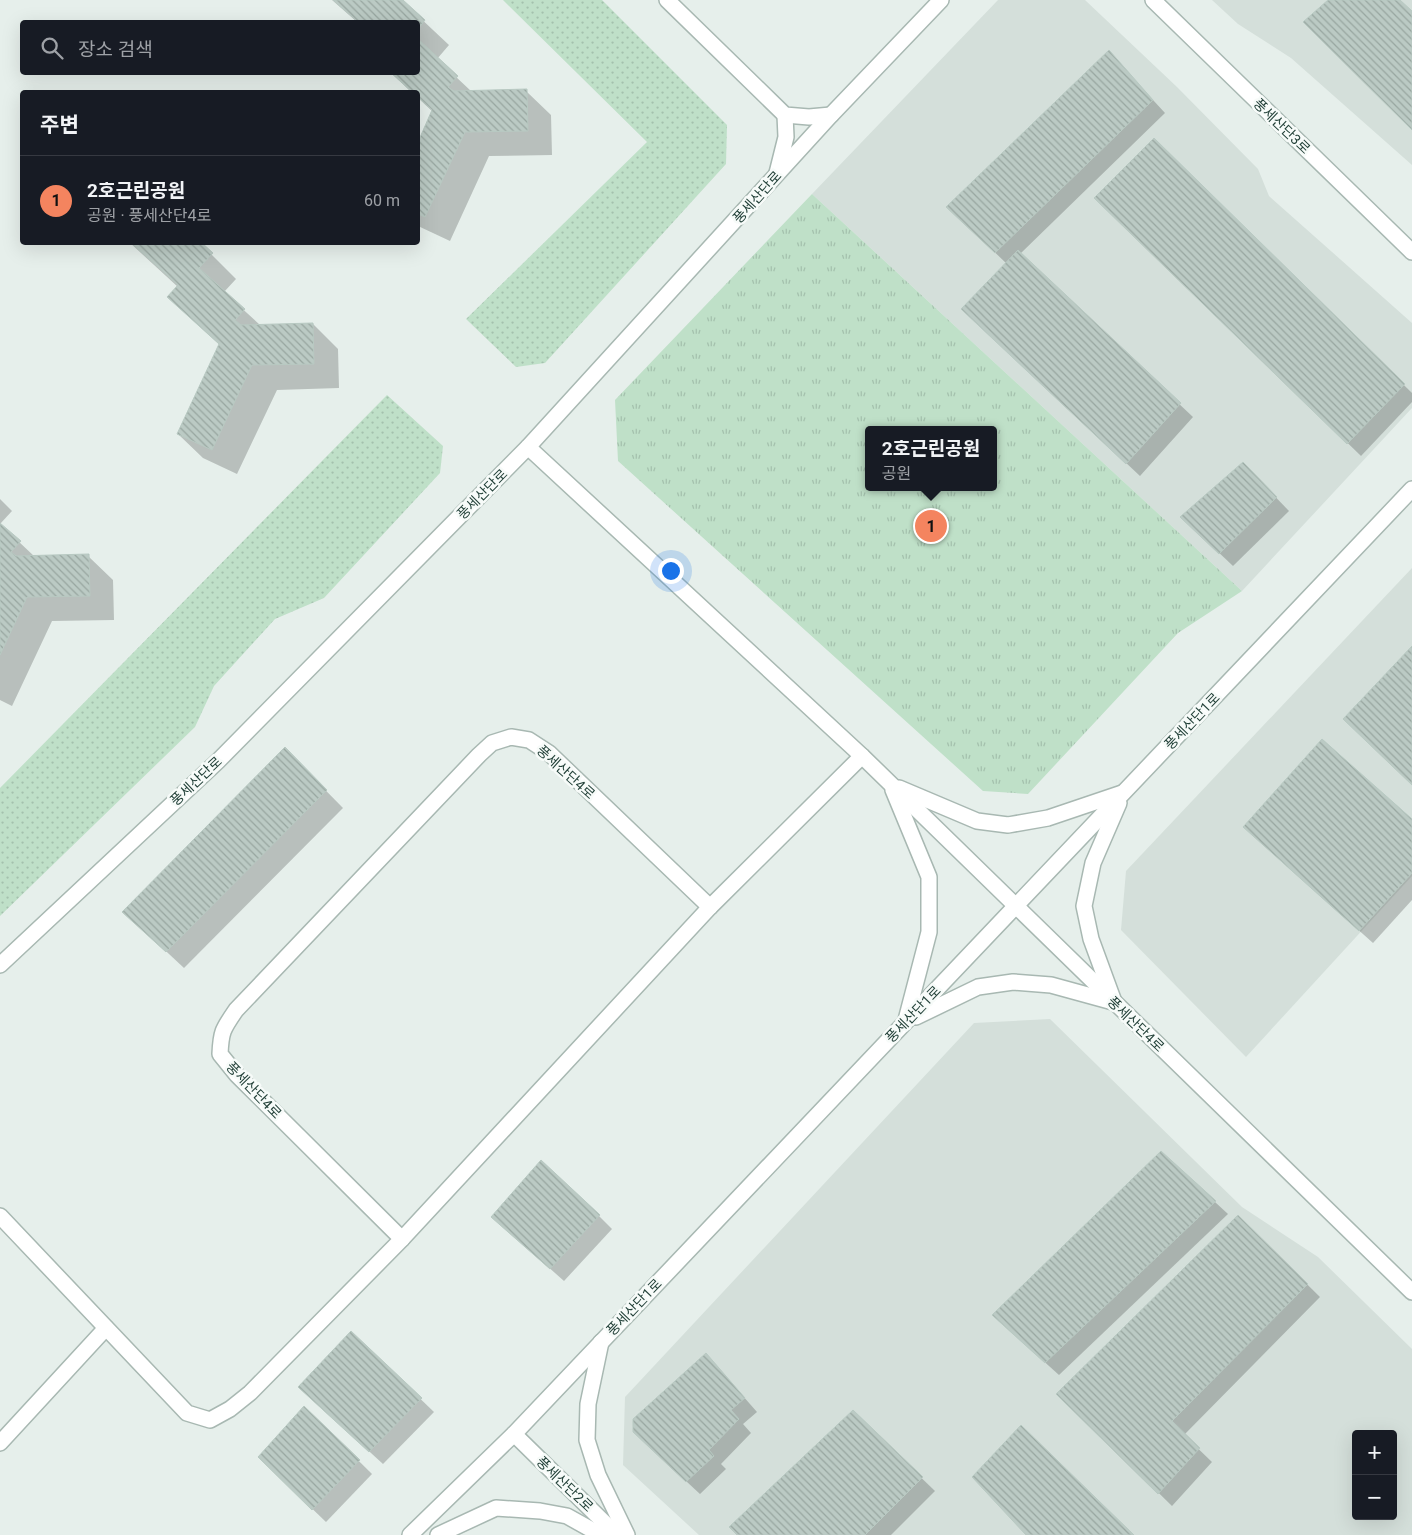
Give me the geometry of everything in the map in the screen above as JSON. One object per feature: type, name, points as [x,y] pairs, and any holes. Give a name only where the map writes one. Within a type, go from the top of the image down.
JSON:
[{"type":"street","points":[[667,0],[785,115],[809,117],[831,115]]},
{"type":"street","name":"풍세산단로","points":[[0,965],[218,761],[528,447],[831,115],[940,0]]},
{"type":"street","name":"풍세산단3로","points":[[1153,0],[1412,252]]},
{"type":"street","points":[[777,174],[786,137],[785,115]]},
{"type":"street","name":"풍세산단4로","points":[[528,447],[862,756],[1412,1292]]},
{"type":"street","name":"풍세산단1로","points":[[410,1535],[514,1434],[1412,489]]},
{"type":"street","name":"풍세산단4로","points":[[402,1239],[237,1075],[220,1054],[224,1028],[236,1010],[492,743],[511,737],[529,740],[548,753],[710,907]]},
{"type":"street","points":[[0,1216],[187,1413],[210,1420],[230,1409],[250,1393],[402,1239],[710,907],[862,756]]},
{"type":"street","points":[[891,784],[977,821],[1008,825],[1048,818],[1124,792]]},
{"type":"street","points":[[891,784],[929,877],[929,932],[905,1022]]},
{"type":"street","points":[[1114,1003],[1091,939],[1084,906],[1093,863],[1124,792]]},
{"type":"street","points":[[905,1022],[978,987],[1013,982],[1051,985],[1114,1003]]},
{"type":"street","points":[[0,1443],[106,1328]]},
{"type":"street","points":[[601,1342],[588,1404],[587,1440],[598,1475],[627,1535]]},
{"type":"street","name":"풍세산단2로","points":[[514,1434],[617,1535]]},
{"type":"street","points":[[438,1535],[496,1508],[540,1511],[567,1516],[601,1535]]},
{"type":"shaded area","points":[[998,0],[1085,0],[1177,87],[1258,169],[1269,196],[1412,323],[1412,408],[1242,591],[812,194]]},
{"type":"shaded area","points":[[1212,0],[1412,0],[1412,165],[1291,58],[1238,24]]},
{"type":"shaded area","points":[[1412,568],[1412,876],[1246,1057],[1121,930],[1126,871]]},
{"type":"shaded area","points":[[1050,1019],[1242,1207],[1318,1257],[1412,1349],[1412,1535],[699,1535],[623,1465],[625,1397],[974,1023]]},
{"type":"green space","points":[[503,0],[602,0],[727,125],[726,164],[545,363],[516,367],[466,319],[647,142]]},
{"type":"green space","points":[[812,194],[1242,591],[1178,633],[1028,794],[983,791],[618,461],[615,400]]},
{"type":"green space","points":[[387,395],[443,446],[440,473],[324,598],[275,619],[214,686],[195,727],[0,916],[0,788]]},
{"type":"building","points":[[333,0],[403,0],[425,20],[420,26],[420,20],[356,20]]},
{"type":"building","points":[[1328,0],[1400,0],[1412,11],[1412,130],[1303,22]]},
{"type":"building","points":[[420,41],[458,76],[448,87],[454,91],[527,89],[528,131],[465,132],[425,217],[420,215],[420,137],[432,110],[420,99],[420,90],[410,90],[393,75],[420,75]]},
{"type":"building","points":[[1109,50],[1153,100],[995,253],[946,207]]},
{"type":"building","points":[[1154,138],[1405,384],[1347,444],[1094,198]]},
{"type":"building","points":[[133,245],[204,245],[213,253],[199,268],[245,309],[235,320],[241,325],[313,323],[314,364],[252,365],[212,450],[177,434],[219,344],[167,297],[178,285]]},
{"type":"building","points":[[1018,250],[1181,403],[1126,464],[961,309]]},
{"type":"building","points":[[1243,462],[1277,497],[1219,554],[1180,517]]},
{"type":"building","points":[[0,523],[21,541],[11,552],[16,556],[89,554],[90,596],[27,597],[0,655]]},
{"type":"building","points":[[1412,646],[1412,785],[1343,719]]},
{"type":"building","points":[[1322,739],[1412,819],[1412,873],[1359,931],[1243,827]]},
{"type":"building","points":[[285,747],[327,790],[166,952],[122,912]]},
{"type":"building","points":[[1161,1151],[1216,1201],[1045,1363],[992,1315]]},
{"type":"building","points":[[541,1160],[600,1215],[550,1269],[491,1217]]},
{"type":"building","points":[[1238,1215],[1308,1284],[1172,1421],[1200,1448],[1158,1494],[1056,1394]]},
{"type":"building","points":[[351,1331],[422,1398],[369,1452],[298,1387]]},
{"type":"building","points":[[706,1353],[745,1398],[731,1410],[739,1419],[709,1450],[714,1456],[686,1482],[633,1432],[633,1419]]},
{"type":"building","points":[[304,1406],[360,1460],[312,1510],[258,1457]]},
{"type":"building","points":[[853,1410],[923,1477],[865,1535],[737,1535],[729,1527]]},
{"type":"building","points":[[1021,1425],[1134,1535],[1026,1535],[972,1477]]},
{"type":"place","name":"2호근린공원","points":[[931,526]]}]
